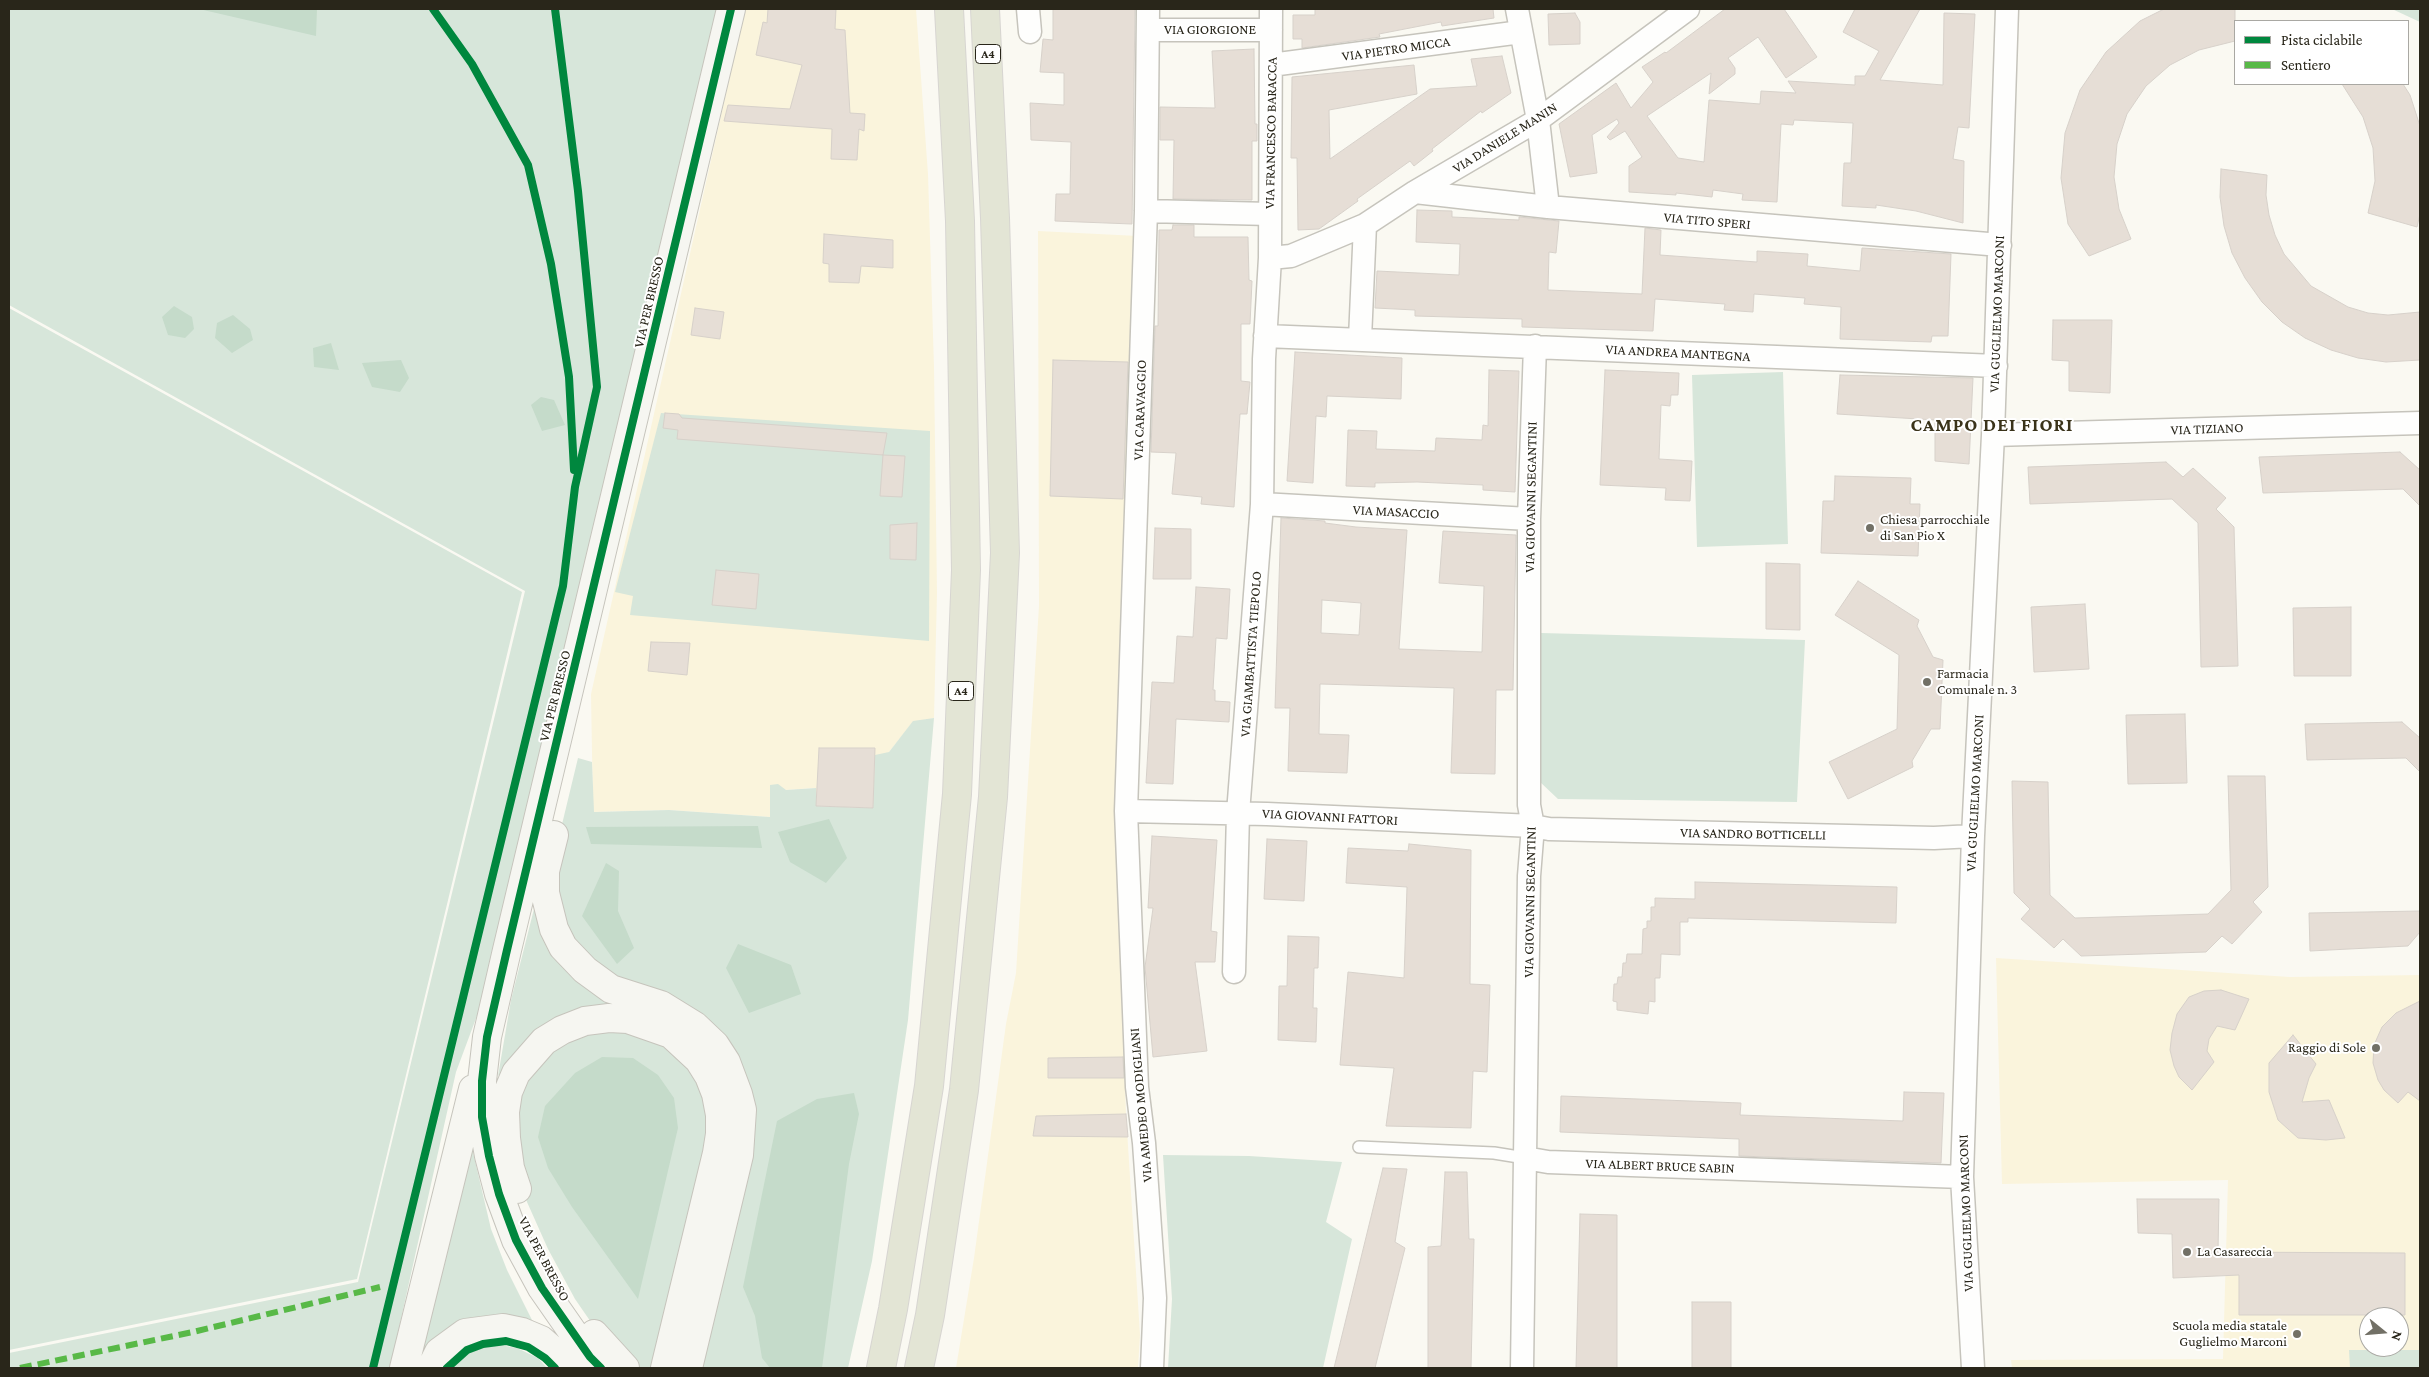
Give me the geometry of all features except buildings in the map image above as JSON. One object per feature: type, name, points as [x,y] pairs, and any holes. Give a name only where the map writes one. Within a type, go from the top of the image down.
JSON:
[{"type":"highway","name":"A4","points":[[881,1368],[929,1086],[958,794],[966,570],[960,222],[949,9]]},
{"type":"highway","name":"A4","points":[[920,1368],[930,1315],[964,1090],[993,797],[1005,554],[995,218],[986,9]]},
{"type":"street","name":"VIA PER BRESSO","points":[[601,1368],[590,1357],[542,1288],[516,1240],[499,1194],[489,1156],[482,1117],[482,1082],[487,1037],[731,9]]},
{"type":"street","points":[[1028,9],[1030,32]]},
{"type":"street","points":[[1517,9],[1538,120],[1548,208]]},
{"type":"street","name":"VIA DANIELE MANIN","points":[[1270,258],[1291,256],[1365,225],[1415,192],[1538,120],[1688,9]]},
{"type":"street","name":"VIA GUGLIELMO MARCONI","points":[[1973,1368],[1962,1177],[1972,836],[1996,366],[2007,9]]},
{"type":"street","name":"VIA GIORGIONE","points":[[1148,19],[1271,19]]},
{"type":"street","name":"VIA CARAVAGGIO","points":[[1126,811],[1146,211],[1148,19]]},
{"type":"street","name":"VIA FRANCESCO BARACCA","points":[[1265,336],[1270,258],[1271,19]]},
{"type":"street","name":"VIA PIETRO MICCA","points":[[1271,65],[1284,65],[1520,32]]},
{"type":"street","name":"VIA TITO SPERI","points":[[1415,192],[1548,208],[2000,245]]},
{"type":"street","points":[[1146,211],[1270,214]]},
{"type":"street","points":[[1360,339],[1365,225]]},
{"type":"street","name":"VIA ANDREA MANTEGNA","points":[[1265,336],[1996,366]]},
{"type":"street","name":"VIA GIAMBATTISTA TIEPOLO","points":[[1234,972],[1238,813],[1262,504],[1265,336]]},
{"type":"street","name":"VIA GIOVANNI SEGANTINI","points":[[1522,1368],[1529,876],[1533,826],[1529,805],[1529,520],[1535,346]]},
{"type":"street","name":"VIA TIZIANO","points":[[1993,435],[2420,423]]},
{"type":"street","name":"VIA MASACCIO","points":[[1262,504],[1529,520]]},
{"type":"street","points":[[571,685],[564,794],[545,871],[545,893],[554,929],[563,947],[597,981],[611,989],[661,1005],[695,1026],[715,1045],[726,1062],[742,1110],[739,1155],[688,1368]]},
{"type":"street","name":"VIA GIOVANNI FATTORI","points":[[1126,811],[1238,813],[1533,826]]},
{"type":"street","name":"VIA AMEDEO MODIGLIANI","points":[[1126,811],[1137,1087],[1144,1143],[1155,1298],[1152,1368]]},
{"type":"street","name":"VIA SANDRO BOTTICELLI","points":[[1533,826],[1558,829],[1924,838],[1972,836]]},
{"type":"street","points":[[625,1368],[581,1320],[552,1271],[526,1216],[510,1168],[506,1138],[505,1112],[508,1092],[516,1073],[530,1056],[544,1042],[562,1030],[585,1021],[609,1018],[628,1019],[654,1026],[670,1034],[685,1046],[699,1060],[709,1076],[720,1114],[717,1154],[665,1368]]},
{"type":"street","points":[[404,1368],[487,1037]]},
{"type":"street","name":"VIA ALBERT BRUCE SABIN","points":[[1525,1158],[1548,1162],[1962,1177]]},
{"type":"street","points":[[431,1368],[439,1352],[465,1333],[503,1328],[522,1332],[541,1340],[572,1368]]},
{"type":"lane","name":"VIA ALBERT BRUCE SABIN","points":[[1359,1147],[1494,1153],[1525,1158]]},
{"type":"shaded area","points":[[745,9],[916,9],[928,174],[934,367],[937,593],[934,718],[913,722],[889,752],[873,808],[816,806],[815,788],[786,790],[770,785],[770,817],[669,810],[593,812],[591,694]]},
{"type":"shaded area","points":[[1038,231],[1138,236],[1115,791],[1126,1114],[1140,1335],[1138,1368],[956,1368],[974,1258],[1006,1024],[1016,973],[1039,606]]},
{"type":"shaded area","points":[[1996,958],[2290,977],[2420,975],[2420,1368],[2012,1368],[2011,1360],[2223,1359],[2228,1180],[2002,1184]]},
{"type":"green space","points":[[9,9],[719,9],[478,1013],[456,1072],[390,1368],[9,1368],[9,1353],[358,1282],[525,591],[9,305]]},
{"type":"green space","points":[[199,9],[317,9],[316,36]]},
{"type":"green space","points":[[2392,9],[2420,9],[2420,22]]},
{"type":"green space","points":[[174,306],[192,317],[194,329],[185,338],[168,335],[162,317]]},
{"type":"green space","points":[[9,308],[522,592],[357,1279],[9,1350]]},
{"type":"green space","points":[[233,315],[250,329],[253,340],[232,353],[215,338],[217,323]]},
{"type":"green space","points":[[331,343],[339,370],[314,367],[313,348]]},
{"type":"green space","points":[[401,360],[409,378],[400,392],[372,387],[362,363]]},
{"type":"green space","points":[[1783,372],[1788,544],[1697,547],[1692,375]]},
{"type":"green space","points":[[541,397],[554,400],[565,425],[542,431],[531,405]]},
{"type":"green space","points":[[661,413],[930,431],[929,641],[630,615],[633,596],[615,592]]},
{"type":"green space","points":[[1541,633],[1805,640],[1797,802],[1558,799],[1539,781]]},
{"type":"green space","points":[[934,718],[908,1020],[872,1261],[848,1368],[696,1368],[746,1158],[638,990],[587,961],[558,915],[557,845],[578,758],[592,762],[594,812],[669,810],[770,817],[770,785],[778,784],[786,790],[816,788],[816,806],[873,808],[875,755],[889,752],[913,721]]},
{"type":"green space","points":[[829,819],[847,858],[826,883],[790,862],[778,832]]},
{"type":"green space","points":[[758,826],[762,848],[591,844],[586,827]]},
{"type":"green space","points":[[606,863],[619,871],[618,911],[634,948],[617,964],[582,916]]},
{"type":"green space","points":[[538,893],[548,936],[577,973],[598,991],[623,1002],[671,1018],[684,1026],[707,1048],[714,1058],[731,1098],[734,1131],[731,1151],[679,1368],[674,1368],[728,1141],[726,1101],[721,1085],[705,1055],[681,1031],[654,1016],[624,1009],[599,1009],[583,1012],[553,1025],[534,1040],[498,1076],[511,1000]]},
{"type":"green space","points":[[738,944],[791,965],[801,994],[749,1013],[726,968]]},
{"type":"green space","points":[[594,1028],[648,1033],[695,1070],[712,1123],[651,1368],[638,1368],[595,1328],[575,1299],[548,1249],[527,1202],[514,1158],[513,1139],[522,1087],[541,1057]]},
{"type":"green space","points":[[602,1057],[633,1058],[658,1075],[674,1098],[678,1128],[638,1299],[572,1207],[548,1168],[538,1137],[545,1106],[575,1073]]},
{"type":"green space","points":[[854,1093],[859,1114],[849,1164],[822,1368],[770,1368],[762,1358],[755,1316],[743,1287],[777,1121],[817,1099]]},
{"type":"green space","points":[[468,1131],[491,1229],[507,1270],[534,1324],[498,1314],[466,1320],[418,1368]]},
{"type":"green space","points":[[1163,1155],[1249,1156],[1342,1162],[1326,1222],[1352,1239],[1323,1368],[1168,1368],[1172,1299]]},
{"type":"green space","points":[[500,1345],[517,1348],[538,1358],[547,1368],[451,1368],[463,1356],[478,1349]]},
{"type":"green space","points":[[2349,1350],[2359,1350],[2359,1357],[2409,1357],[2409,1350],[2420,1350],[2420,1368],[2350,1368]]},
{"type":"marked path","points":[[20,1368],[193,1332],[380,1287]]},
{"type":"cycle path","points":[[433,9],[472,64],[528,165],[551,264],[569,377],[574,470]]},
{"type":"cycle path","points":[[373,1368],[563,586],[575,487],[597,387],[578,191],[555,9]]},
{"type":"cycle path","points":[[601,1368],[590,1357],[542,1288],[516,1240],[499,1194],[489,1156],[482,1117],[482,1081],[487,1037],[507,950],[731,9]]},
{"type":"cycle path","points":[[447,1368],[467,1350],[483,1344],[506,1341],[528,1347],[545,1358],[555,1368]]},
{"type":"place","name":"Chiesa parrocchiale di San Pio X","points":[[1870,528]]},
{"type":"place","name":"Farmacia Comunale n. 3","points":[[1927,682]]},
{"type":"place","name":"Raggio di Sole","points":[[2376,1048]]},
{"type":"place","name":"La Casareccia","points":[[2187,1252]]},
{"type":"place","name":"Scuola media statale Guglielmo Marconi","points":[[2297,1334]]},
{"type":"district","name":"CAMPO DEI FIORI","points":[[1992,425]]}]
